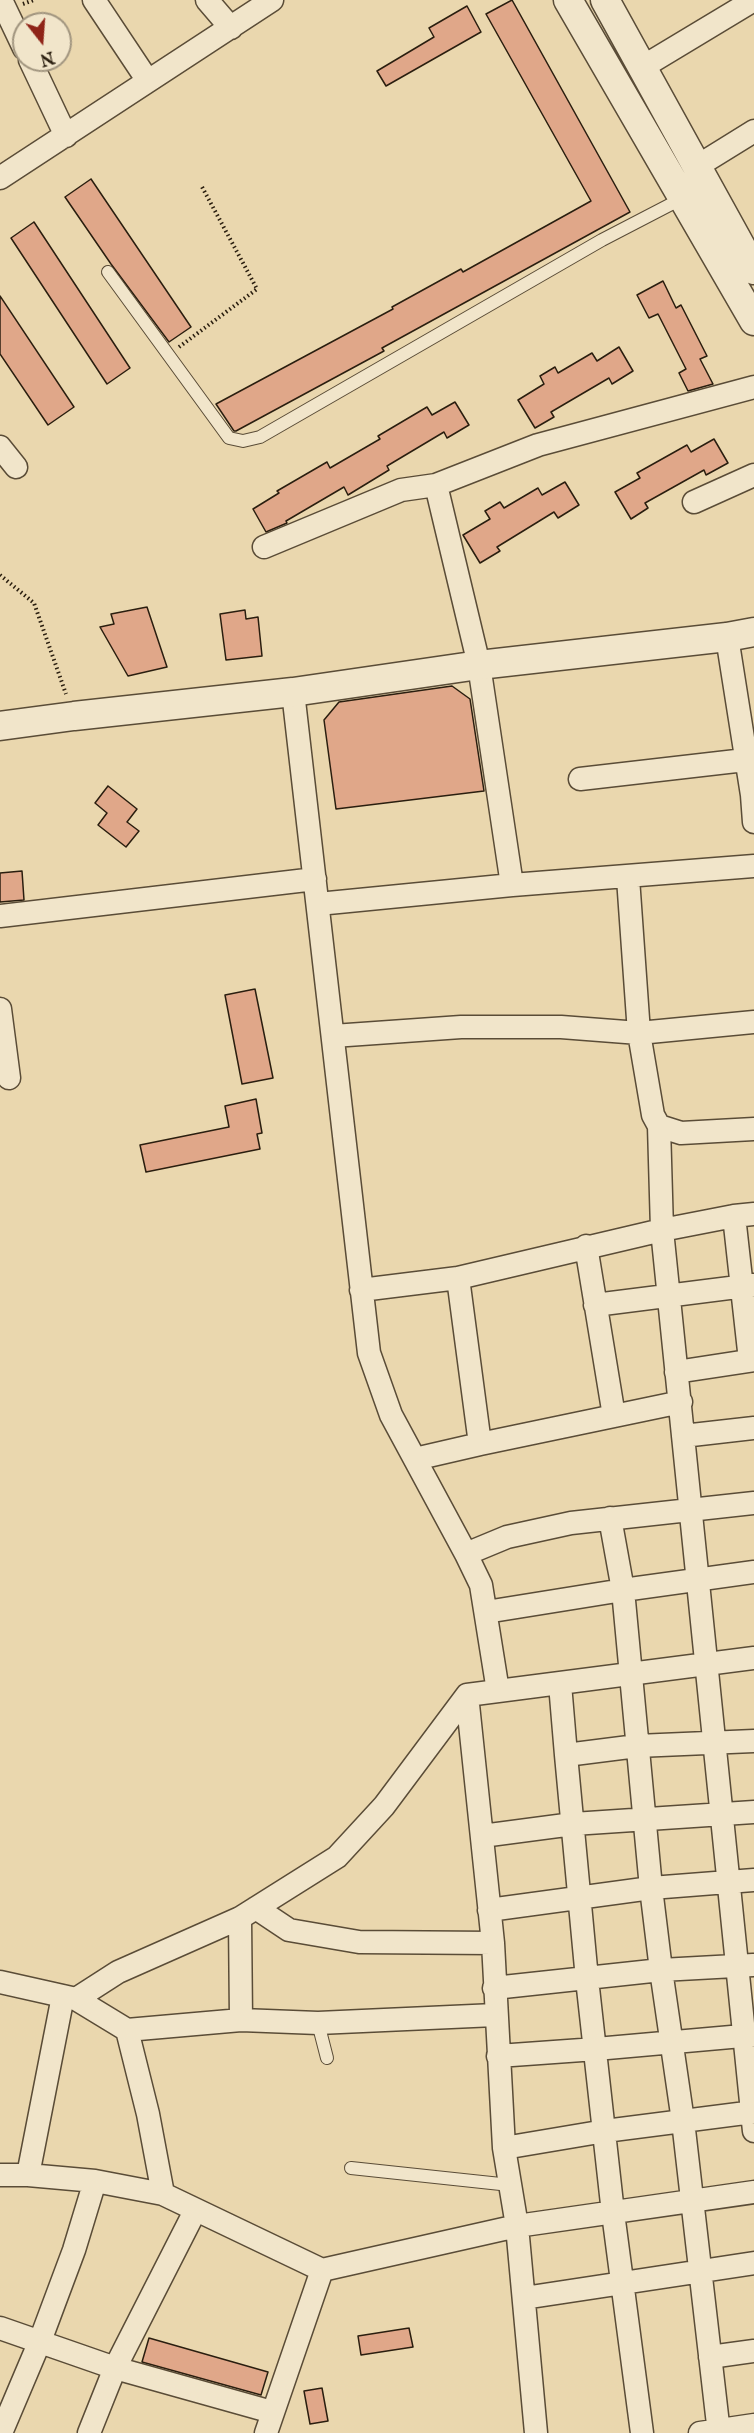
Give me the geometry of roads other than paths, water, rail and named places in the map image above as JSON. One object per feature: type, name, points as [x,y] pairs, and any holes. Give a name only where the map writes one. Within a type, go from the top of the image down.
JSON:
[{"type":"street","points":[[94,0],[148,81]]},
{"type":"street","points":[[207,0],[231,28]]},
{"type":"street","points":[[0,178],[272,0]]},
{"type":"street","points":[[568,0],[681,199],[754,321]]},
{"type":"street","points":[[605,0],[754,270]]},
{"type":"street","points":[[641,68],[754,0]]},
{"type":"street","points":[[2,7],[12,26]]},
{"type":"street","points":[[36,72],[66,136]]},
{"type":"street","points":[[696,167],[754,131]]},
{"type":"street","points":[[264,547],[401,489],[436,485],[538,445],[754,387]]},
{"type":"street","points":[[0,447],[16,467]]},
{"type":"street","points":[[694,502],[754,475]]},
{"type":"street","points":[[436,485],[479,665],[512,885]]},
{"type":"street","points":[[0,726],[292,692],[479,665],[741,634],[745,760],[753,795],[754,822]]},
{"type":"street","points":[[292,692],[369,1353],[391,1415],[466,1554],[480,1585],[498,1692]]},
{"type":"street","points":[[580,778],[745,760]]},
{"type":"street","points":[[318,904],[512,885],[628,878],[754,866]]},
{"type":"street","points":[[504,2148],[683,2121],[753,2118],[746,1965],[730,1883],[713,1742],[708,1665],[696,1580],[681,1402],[662,1230],[659,1126],[653,1115],[639,1033],[628,878]]},
{"type":"street","points":[[0,916],[315,879]]},
{"type":"street","points":[[0,1009],[9,1078]]},
{"type":"street","points":[[333,1036],[461,1027],[561,1027],[639,1033],[754,1022]]},
{"type":"street","points":[[659,1126],[681,1133],[754,1129]]},
{"type":"street","points":[[361,1290],[458,1278],[513,1267],[586,1246],[744,1215],[752,1360],[676,1372]]},
{"type":"street","points":[[586,1246],[614,1416]]},
{"type":"street","points":[[458,1278],[480,1444]]},
{"type":"street","points":[[596,1305],[748,1286]]},
{"type":"street","points":[[415,1459],[681,1402]]},
{"type":"street","points":[[683,1436],[754,1428]]},
{"type":"street","points":[[466,1554],[516,1534],[610,1518],[754,1503]]},
{"type":"street","points":[[610,1518],[623,1590],[661,1970],[702,2270],[710,2357],[713,2432],[754,2425]]},
{"type":"street","points":[[486,1612],[754,1572]]},
{"type":"street","points":[[28,2175],[69,1997],[118,1972],[248,1913],[337,1857],[384,1806],[467,1695],[754,1658]]},
{"type":"street","points":[[560,1684],[587,1979],[613,2213],[642,2433]]},
{"type":"street","points":[[467,1695],[493,1943],[495,2015],[504,2148],[517,2226],[536,2433]]},
{"type":"street","points":[[566,1755],[638,1746],[754,1741]]},
{"type":"street","points":[[482,1836],[644,1817],[754,1812]]},
{"type":"street","points":[[489,1910],[651,1888],[754,1880]]},
{"type":"street","points":[[248,1913],[289,1930],[359,1942],[493,1943]]},
{"type":"street","points":[[241,2020],[248,1913]]},
{"type":"street","points":[[494,1988],[661,1970],[746,1965]]},
{"type":"street","points":[[0,1982],[69,1997],[127,2030],[241,2020],[318,2023],[495,2015]]},
{"type":"street","points":[[127,2030],[148,2114],[163,2194]]},
{"type":"street","points":[[498,2056],[750,2035]]},
{"type":"street","points":[[0,2175],[95,2181],[163,2194],[322,2270],[517,2226],[754,2192]]},
{"type":"street","points":[[1,2433],[40,2341],[74,2250],[95,2181]]},
{"type":"street","points":[[89,2433],[115,2368],[195,2211]]},
{"type":"street","points":[[524,2298],[754,2263]]},
{"type":"street","points":[[0,2328],[269,2422],[322,2270]]},
{"type":"street","points":[[710,2357],[754,2351]]},
{"type":"lane","points":[[108,272],[229,438],[243,441],[260,437],[602,240],[681,199]]},
{"type":"lane","points":[[318,2023],[327,2058]]},
{"type":"lane","points":[[351,2168],[510,2185]]}]
